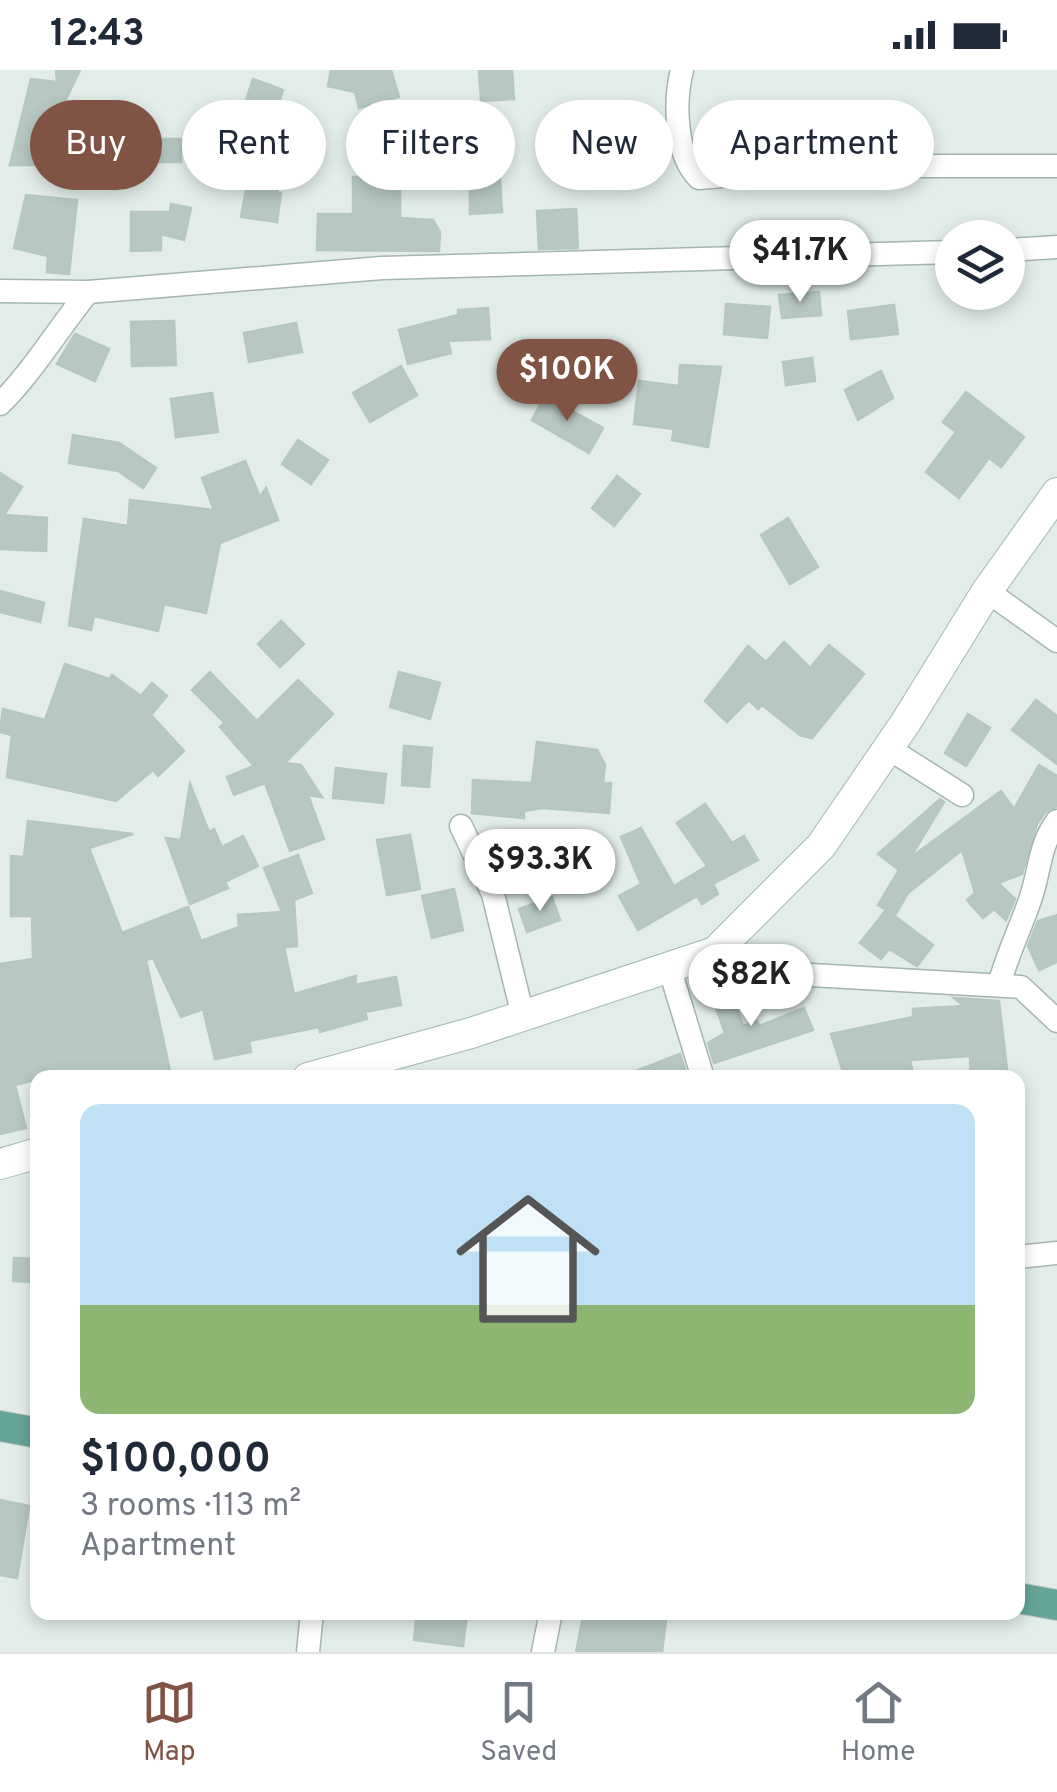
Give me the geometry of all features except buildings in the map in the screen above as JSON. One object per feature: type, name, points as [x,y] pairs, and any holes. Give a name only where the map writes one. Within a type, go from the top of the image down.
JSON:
[{"type":"main road","points":[[0,1426],[30,1432]]},
{"type":"main road","points":[[1025,1599],[1057,1605]]},
{"type":"street","points":[[682,70],[681,144],[685,164],[700,178],[840,166],[1057,166]]},
{"type":"street","points":[[1025,249],[1057,247]]},
{"type":"street","points":[[0,292],[88,292],[382,268],[935,252]]},
{"type":"street","points":[[0,404],[30,374],[41,350],[88,292]]},
{"type":"street","points":[[336,1070],[523,1016],[715,952],[821,846],[987,591],[1057,493]]},
{"type":"street","points":[[987,591],[1057,641]]},
{"type":"street","points":[[888,748],[962,796]]},
{"type":"street","points":[[999,985],[1012,936],[1030,903],[1044,840],[1057,821]]},
{"type":"street","points":[[461,826],[493,894],[523,1016]]},
{"type":"street","points":[[715,952],[766,969],[811,975],[1021,988],[1057,1021]]},
{"type":"street","points":[[670,970],[701,1070]]},
{"type":"street","points":[[0,1164],[30,1155]]},
{"type":"street","points":[[1025,1256],[1057,1253]]},
{"type":"street","points":[[308,1652],[311,1620]]},
{"type":"street","points":[[544,1652],[550,1620]]}]
